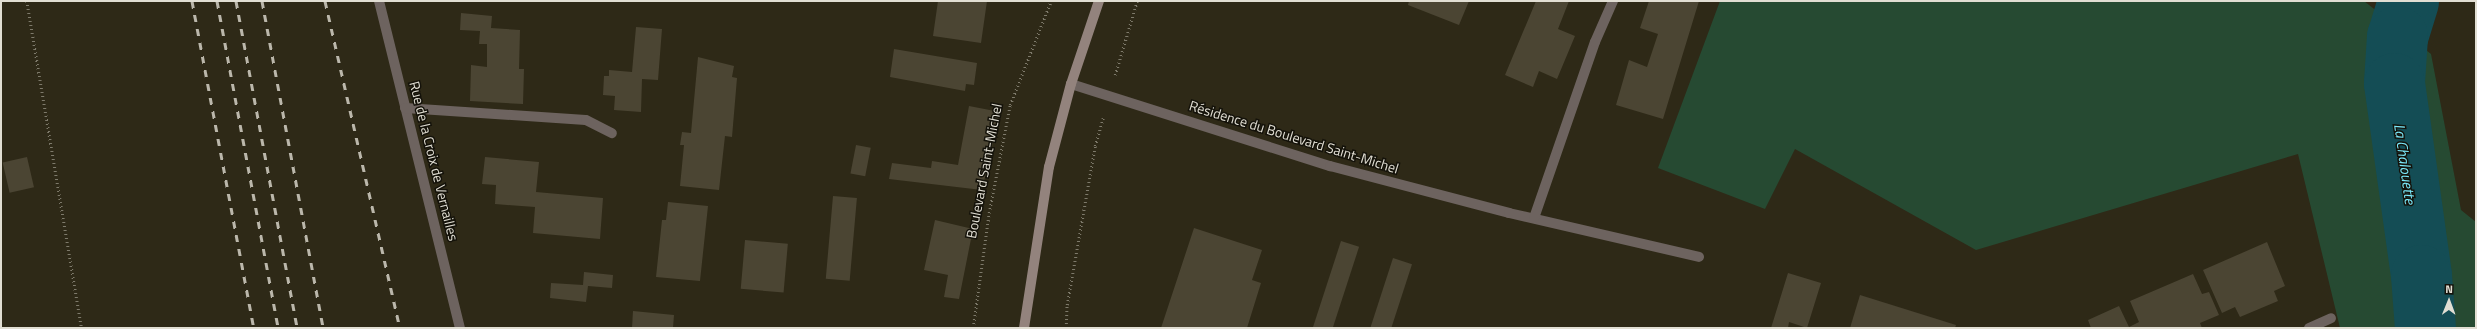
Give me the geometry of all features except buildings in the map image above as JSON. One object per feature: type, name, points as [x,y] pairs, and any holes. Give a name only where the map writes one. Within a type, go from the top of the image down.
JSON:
[{"type":"main road","points":[[1024,328],[1049,167],[1071,84],[1099,1]]},
{"type":"street","name":"Rue de la Croix de Vernailles","points":[[379,1],[460,328]]},
{"type":"street","points":[[1534,218],[1595,42],[1613,1]]},
{"type":"street","name":"Résidence du Boulevard Saint-Michel","points":[[1071,84],[1109,94],[1330,166],[1534,218],[1699,257]]},
{"type":"street","points":[[405,108],[586,120],[612,133]]},
{"type":"street","points":[[2309,328],[2331,318]]},
{"type":"path","points":[[27,1],[82,328]]},
{"type":"path","name":"Boulevard Saint-Michel","points":[[973,328],[989,213],[1010,105],[1051,1]]},
{"type":"path","points":[[1066,328],[1067,305],[1095,146],[1137,1]]},
{"type":"green space","points":[[1720,1],[2364,1],[2431,54],[2461,210],[2476,222],[2476,328],[2340,328],[2298,154],[1976,250],[1795,149],[1765,209],[1658,168]]},
{"type":"waterway","name":"La Chalouette","points":[[2408,1],[2397,36],[2394,83],[2421,275],[2425,328]]},
{"type":"railway","points":[[192,1],[254,328]]},
{"type":"railway","points":[[217,1],[278,328]]},
{"type":"railway","points":[[236,1],[297,328]]},
{"type":"railway","points":[[262,1],[323,328]]},
{"type":"railway","points":[[325,1],[400,328]]}]
